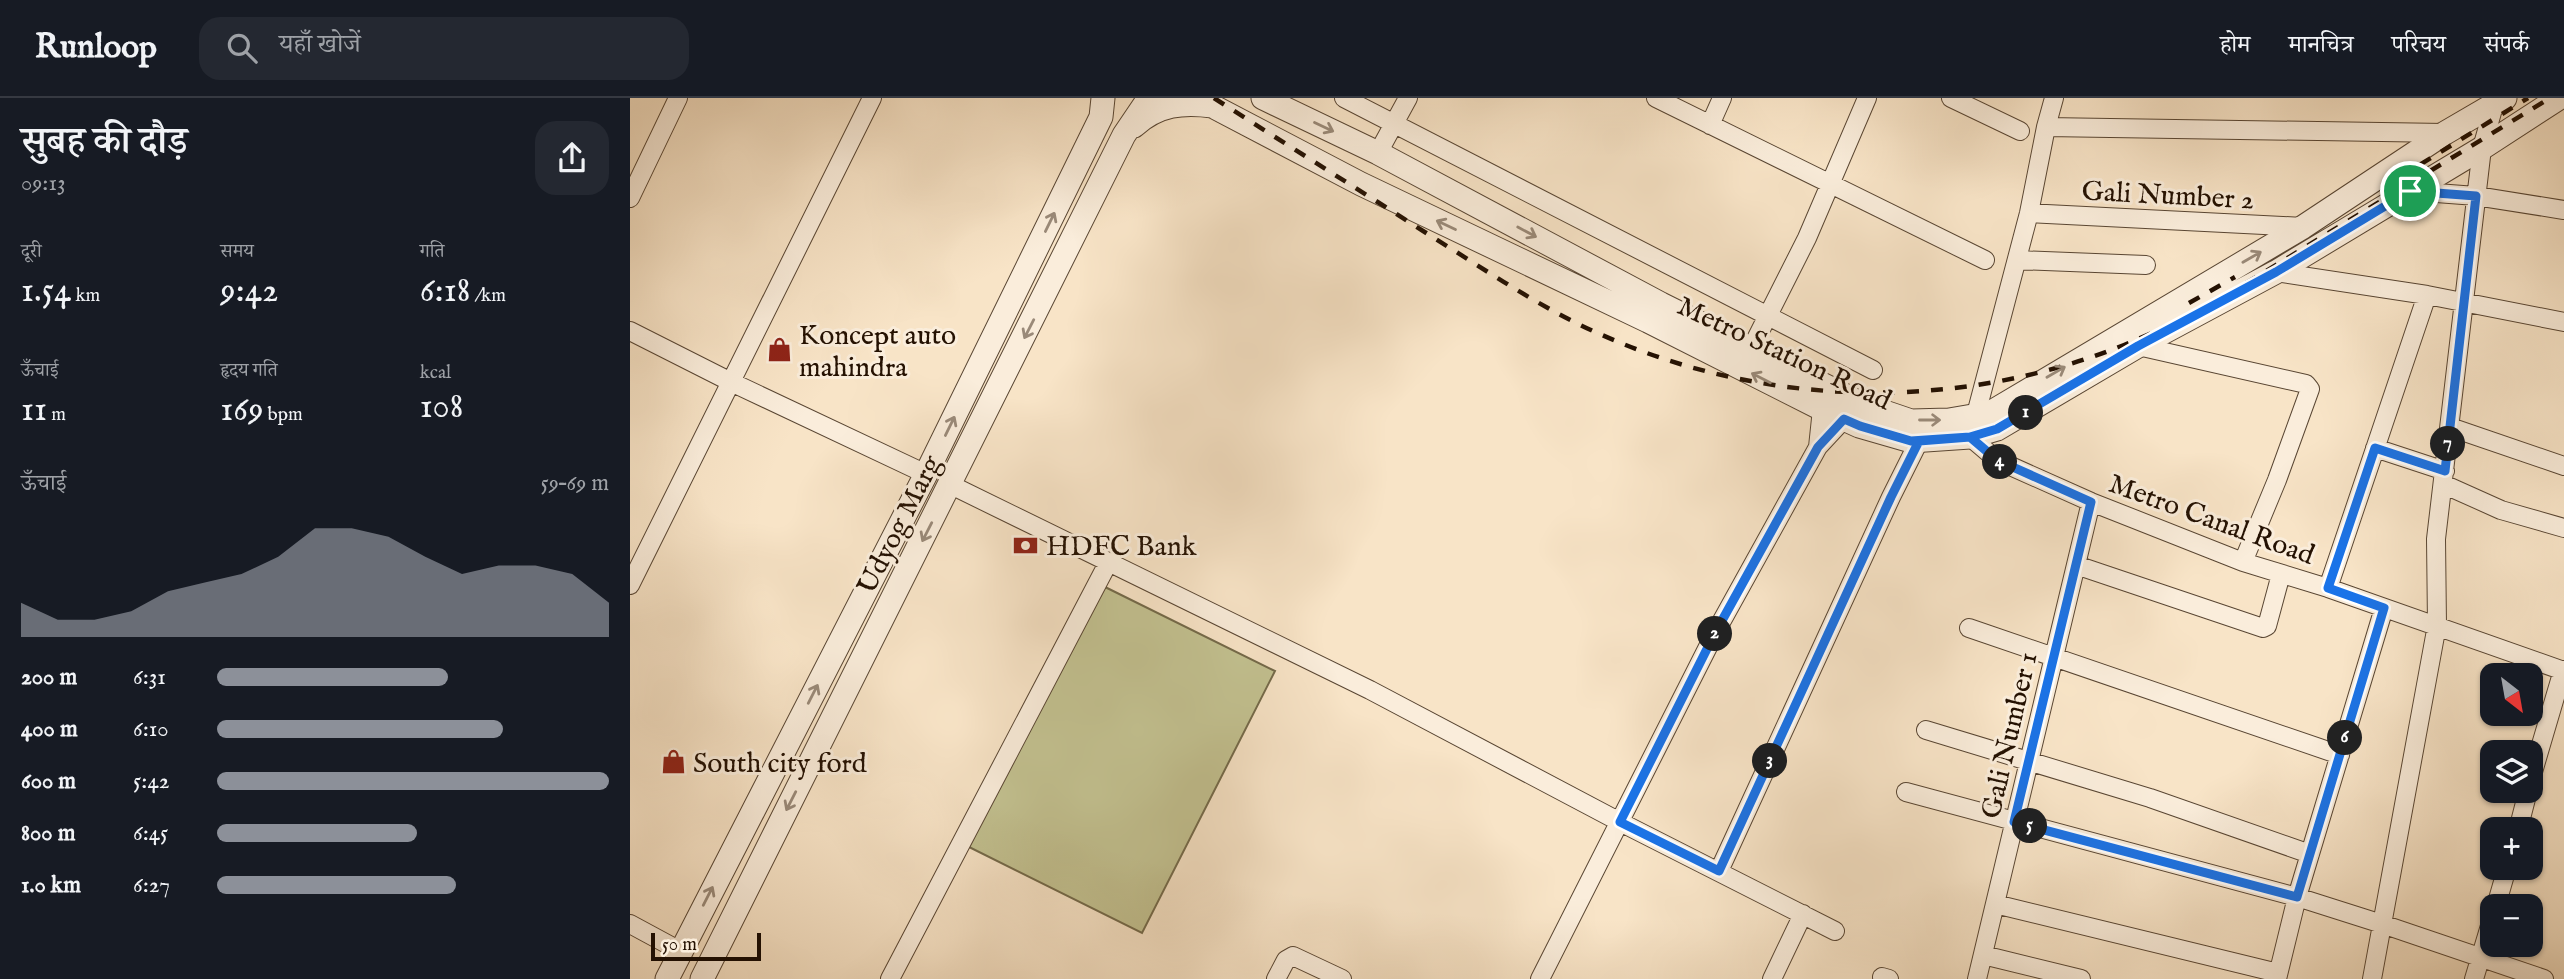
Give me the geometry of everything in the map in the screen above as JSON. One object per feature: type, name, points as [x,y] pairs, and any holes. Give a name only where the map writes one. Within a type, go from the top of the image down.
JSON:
[{"type":"street","points":[[630,198],[678,98]]},
{"type":"street","points":[[630,585],[872,98]]},
{"type":"street","name":"Udyog Marg","points":[[708,977],[1124,135],[1149,98]]},
{"type":"street","name":"Metro Station Road","points":[[1263,98],[1378,153],[1649,297],[1864,405],[1912,421],[1948,420],[1973,427],[1997,429],[2138,346],[2276,272],[2482,148],[2559,98]]},
{"type":"street","points":[[1344,98],[1873,370]]},
{"type":"street","points":[[1362,184],[1408,98]]},
{"type":"street","points":[[1656,98],[1985,260]]},
{"type":"street","points":[[1710,125],[1722,98]]},
{"type":"street","points":[[1751,349],[1807,237],[1867,98]]},
{"type":"street","points":[[1951,98],[2020,131]]},
{"type":"street","points":[[1973,427],[2029,213],[2054,98]]},
{"type":"street","points":[[2372,979],[2437,625],[2436,539],[2476,196],[2482,148],[2499,100]]},
{"type":"street","name":"Metro Station Road","points":[[1205,102],[1362,184],[1648,321],[1822,409],[1860,426],[1919,441],[1973,427],[1990,413],[2303,228],[2499,100]]},
{"type":"street","points":[[1124,135],[1141,119],[1163,108],[1205,102]]},
{"type":"street","name":"Udyog Marg","points":[[667,979],[926,474],[1102,107]]},
{"type":"street","points":[[2046,127],[2445,133]]},
{"type":"street","points":[[2410,191],[2476,196],[2564,210]]},
{"type":"street","name":"Gali Number 2","points":[[2029,213],[2303,228]]},
{"type":"street","points":[[2017,260],[2146,265]]},
{"type":"street","points":[[2276,272],[2427,295],[2564,322]]},
{"type":"street","points":[[2328,588],[2427,295]]},
{"type":"street","points":[[630,331],[926,474]]},
{"type":"street","points":[[2138,346],[2306,384],[2310,389],[2243,562]]},
{"type":"street","points":[[1818,447],[1822,409]]},
{"type":"street","points":[[1540,979],[1714,635],[1818,447],[1844,419]]},
{"type":"street","name":"Metro Canal Road","points":[[1973,427],[1997,460],[2091,502],[2243,562],[2437,625],[2563,671]]},
{"type":"street","points":[[2450,427],[2564,466]]},
{"type":"street","points":[[1719,871],[1919,441]]},
{"type":"street","points":[[2375,448],[2444,478],[2501,510],[2564,528]]},
{"type":"street","points":[[951,485],[1370,690],[1835,932]]},
{"type":"street","name":"Gali Number 1","points":[[1977,979],[2091,502]]},
{"type":"street","points":[[890,979],[1108,563]]},
{"type":"street","points":[[2076,565],[2263,628],[2267,626],[2281,574]]},
{"type":"street","points":[[1995,904],[2278,976],[2297,897],[2384,608]]},
{"type":"street","points":[[1969,628],[2340,755]]},
{"type":"street","points":[[2542,740],[2563,671]]},
{"type":"street","points":[[1926,730],[2150,798],[2310,854]]},
{"type":"street","points":[[1906,792],[2297,897],[2382,923],[2544,979]]},
{"type":"street","points":[[1772,979],[1803,914]]},
{"type":"street","points":[[630,925],[680,951]]},
{"type":"street","points":[[1983,955],[2081,979]]},
{"type":"street","points":[[2474,979],[2480,955]]},
{"type":"street","points":[[1276,979],[1286,960],[1293,956],[1342,979]]},
{"type":"shaded area","points":[[1099,584],[1275,671],[1142,933],[967,846]]},
{"type":"railway","points":[[1214,98],[1516,290],[1602,335],[1665,359],[1729,377],[1795,388],[1862,392],[1929,391],[1995,382],[2060,367],[2150,334],[2248,282],[2550,98]]},
{"type":"railway","points":[[2400,177],[2528,98]]},
{"type":"railway","points":[[2189,303],[2235,277]]},
{"type":"place","name":"Koncept auto mahindra","points":[[779,350]]},
{"type":"place","name":"HDFC Bank","points":[[1026,545]]},
{"type":"place","name":"South city ford","points":[[673,762]]},
{"type":"route","points":[[2410,191],[2276,272],[2138,346],[1997,429],[1970,437],[1911,441],[1844,419],[1818,447],[1714,635],[1620,822],[1719,871],[1919,441],[1970,437],[1997,460],[2091,502],[2014,822],[2297,897],[2384,608],[2328,588],[2375,448],[2445,471],[2476,196],[2410,191]]}]
